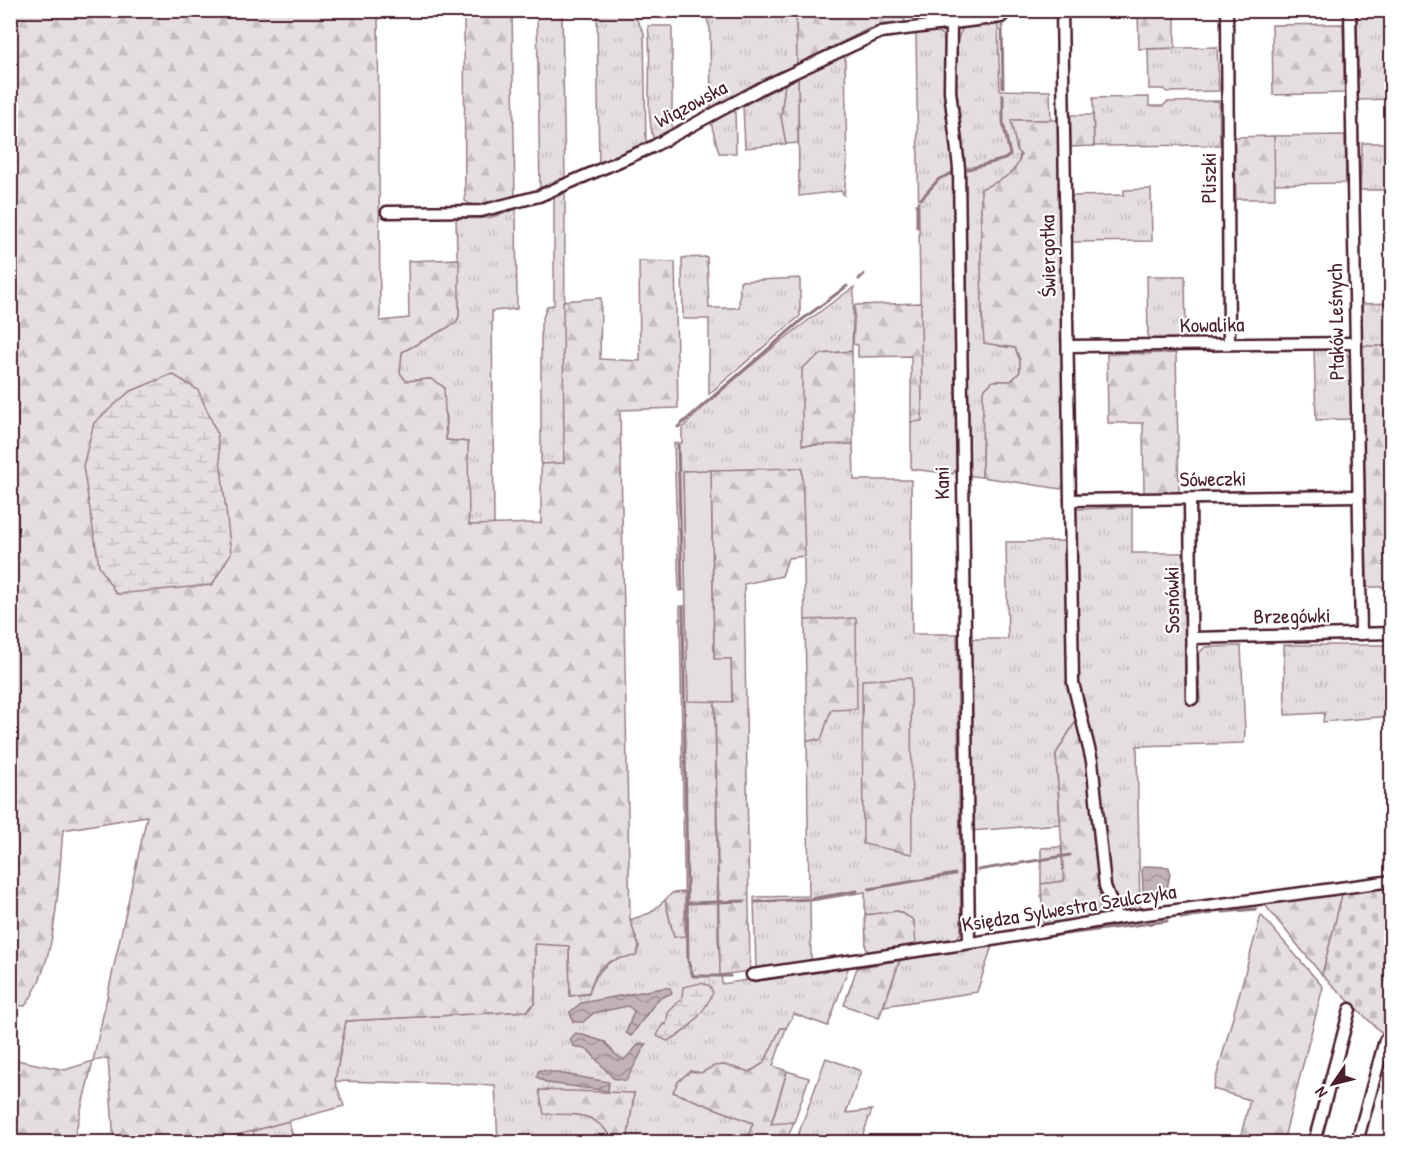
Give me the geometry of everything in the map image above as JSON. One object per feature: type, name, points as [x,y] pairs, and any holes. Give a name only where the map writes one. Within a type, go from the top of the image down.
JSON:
[{"type":"street","name":"Wiązowska","points":[[387,213],[481,211],[539,196],[652,147],[854,43],[881,32],[1001,16],[1007,10]]},
{"type":"street","name":"Świergotka","points":[[1062,10],[1070,346],[1073,683],[1092,761],[1105,886],[1117,918]]},
{"type":"street","name":"Pliszki","points":[[1227,10],[1229,345]]},
{"type":"street","name":"Ptaków Leśnych","points":[[1350,10],[1361,634]]},
{"type":"street","name":"Kani","points":[[951,23],[951,91],[959,168],[969,943]]},
{"type":"street","name":"Kowalika","points":[[1070,346],[1356,343]]},
{"type":"street","name":"Sóweczki","points":[[1070,500],[1358,496]]},
{"type":"street","name":"Sosnówki","points":[[1190,499],[1192,699]]},
{"type":"street","name":"Brzegówki","points":[[1193,638],[1392,633]]},
{"type":"street","name":"Księdza Sylwestra Szulczyka","points":[[752,975],[969,943],[1117,918],[1392,881]]},
{"type":"street","points":[[1314,1143],[1350,1009]]},
{"type":"street","points":[[1357,1143],[1385,1040]]},
{"type":"green space","points":[[10,11],[378,11],[380,321],[409,318],[408,261],[459,259],[459,316],[456,323],[402,352],[400,373],[406,381],[431,379],[444,387],[446,440],[468,442],[469,525],[541,523],[541,464],[564,463],[563,301],[601,298],[600,359],[640,361],[639,261],[675,262],[678,408],[620,410],[630,920],[639,947],[636,956],[611,961],[599,970],[589,993],[570,996],[569,946],[535,944],[535,1003],[527,1011],[346,1021],[335,1081],[344,1106],[211,1142],[114,1142],[108,1058],[93,1061],[147,816],[63,830],[54,921],[44,967],[36,988],[25,1006],[11,1005]]},
{"type":"green space","points":[[464,11],[512,11],[515,200],[490,205],[477,205],[465,201]]},
{"type":"green space","points":[[537,11],[562,11],[565,181],[540,190]]},
{"type":"green space","points":[[597,11],[632,11],[644,33],[646,143],[599,167]]},
{"type":"green space","points":[[704,11],[796,11],[797,65],[711,112],[710,28]]},
{"type":"green space","points":[[796,11],[904,11],[905,26],[868,29],[797,65]]},
{"type":"green space","points":[[1138,11],[1175,11],[1175,48],[1139,49]]},
{"type":"green space","points":[[1357,11],[1391,11],[1391,99],[1358,100]]},
{"type":"green space","points":[[1343,24],[1345,93],[1273,95],[1272,25]]},
{"type":"green space","points":[[998,25],[1000,90],[1050,91],[1051,120],[1011,120],[1018,146],[1018,164],[1007,176],[981,189],[982,319],[999,346],[1015,348],[1020,360],[1020,372],[1011,381],[993,381],[983,391],[982,477],[972,476],[968,472],[965,209],[955,59],[956,47],[963,28]]},
{"type":"green space","points":[[648,26],[672,26],[672,132],[654,141],[649,99]]},
{"type":"green space","points":[[937,31],[945,37],[947,108],[953,167],[956,469],[953,474],[911,469],[911,422],[922,420],[916,33]]},
{"type":"green space","points":[[1217,47],[1219,91],[1167,92],[1163,89],[1149,89],[1148,49]]},
{"type":"green space","points":[[842,54],[845,58],[847,168],[844,195],[841,191],[799,196],[798,78]]},
{"type":"green space","points":[[798,78],[798,143],[786,144],[781,116],[785,84]]},
{"type":"green space","points":[[785,84],[781,116],[786,144],[745,148],[743,106]]},
{"type":"green space","points":[[1149,97],[1149,106],[1163,106],[1167,102],[1219,101],[1220,145],[1094,146],[1093,98]]},
{"type":"green space","points":[[735,110],[736,153],[719,153],[711,123]]},
{"type":"green space","points":[[1070,115],[1093,115],[1094,146],[1071,147]]},
{"type":"green space","points":[[1011,120],[1062,120],[1066,485],[1061,489],[982,477],[983,391],[993,381],[1011,381],[1020,372],[1020,360],[1015,348],[984,343],[982,305],[981,189],[1006,177],[1019,162],[1021,155],[1017,151]]},
{"type":"green space","points":[[1345,135],[1346,183],[1274,184],[1274,136]]},
{"type":"green space","points":[[1274,136],[1275,199],[1236,199],[1234,137]]},
{"type":"green space","points":[[1362,143],[1391,143],[1391,190],[1360,190]]},
{"type":"green space","points":[[1151,189],[1152,241],[1072,242],[1071,196],[1124,195],[1124,190]]},
{"type":"green space","points":[[565,193],[564,463],[541,464],[541,324],[547,306],[554,305],[554,198]]},
{"type":"green space","points":[[516,209],[517,309],[492,311],[494,525],[468,525],[468,442],[446,440],[447,416],[430,379],[406,381],[400,373],[402,352],[456,323],[459,316],[456,218],[489,218]]},
{"type":"green space","points":[[707,257],[709,308],[739,308],[740,281],[800,278],[800,316],[709,394],[709,319],[683,319],[682,258]]},
{"type":"green space","points":[[1147,276],[1185,276],[1186,338],[1148,339]]},
{"type":"green space","points":[[854,287],[852,351],[822,354],[803,445],[853,444],[854,480],[911,480],[912,634],[957,634],[961,932],[956,940],[916,946],[898,911],[865,915],[865,892],[810,901],[811,962],[756,970],[754,897],[809,896],[807,740],[821,740],[856,619],[805,620],[802,468],[683,471],[686,590],[679,591],[674,443],[682,443],[682,428],[744,372]]},
{"type":"green space","points":[[921,303],[922,421],[911,422],[911,356],[858,357],[858,345],[853,344],[855,305]]},
{"type":"green space","points":[[1391,303],[1391,587],[1388,587],[1388,346],[1362,346],[1362,304]]},
{"type":"green space","points":[[1362,346],[1389,346],[1388,587],[1367,587]]},
{"type":"green space","points":[[1342,349],[1349,357],[1351,419],[1316,420],[1314,350]]},
{"type":"green space","points":[[852,351],[853,444],[802,445],[802,368],[822,354]]},
{"type":"green space","points":[[1176,353],[1179,492],[1144,493],[1143,423],[1108,423],[1107,354]]},
{"type":"green space","points":[[172,374],[198,390],[217,433],[231,553],[212,585],[116,594],[99,566],[83,466],[94,423],[129,392]]},
{"type":"green space","points":[[802,468],[805,556],[788,558],[782,576],[744,584],[750,971],[720,975],[715,701],[732,701],[731,659],[714,660],[711,470]]},
{"type":"green space","points":[[711,470],[714,659],[731,659],[732,702],[688,701],[683,471]]},
{"type":"green space","points":[[1132,507],[1132,553],[1183,553],[1186,703],[1200,702],[1198,654],[1205,647],[1241,646],[1245,732],[1244,743],[1137,746],[1140,910],[1125,909],[1117,905],[1108,882],[1080,706],[1074,509]]},
{"type":"green space","points":[[1066,541],[1067,654],[1072,699],[1077,719],[1056,754],[1060,824],[971,831],[969,639],[1008,639],[1006,542]]},
{"type":"green space","points":[[680,606],[686,606],[688,700],[715,701],[718,937],[722,984],[844,965],[848,969],[828,1026],[794,1014],[786,1028],[781,1028],[764,1063],[750,1072],[724,1065],[715,1066],[701,1073],[690,1071],[678,1082],[673,1092],[753,1123],[746,1142],[627,1142],[634,1093],[570,1114],[597,1122],[616,1142],[572,1138],[571,1142],[498,1142],[495,1085],[335,1081],[346,1021],[527,1011],[535,1003],[535,944],[569,945],[570,996],[589,994],[596,976],[607,964],[639,947],[630,920],[650,913],[665,900],[674,937],[685,935]]},
{"type":"green space","points":[[856,618],[857,709],[831,710],[821,740],[807,740],[805,620]]},
{"type":"green space","points":[[1284,645],[1391,645],[1391,716],[1323,722],[1324,713],[1285,715]]},
{"type":"green space","points":[[911,678],[912,854],[863,844],[862,680]]},
{"type":"green space","points":[[1077,719],[1092,793],[1101,916],[1043,926],[1041,884],[1064,881],[1056,754]]},
{"type":"green space","points":[[1061,847],[1064,881],[1041,884],[1041,848]]},
{"type":"green space","points":[[1391,885],[1392,1013],[1385,1036],[1322,975],[1343,891]]},
{"type":"green space","points":[[1343,891],[1322,975],[1265,905],[1265,901]]},
{"type":"green space","points":[[685,892],[685,936],[674,937],[665,900],[672,893]]},
{"type":"green space","points":[[898,911],[914,920],[916,946],[869,954],[866,948],[865,915]]},
{"type":"green space","points":[[1261,915],[1323,987],[1283,1142],[1239,1142],[1250,1100],[1213,1089]]},
{"type":"green space","points":[[992,946],[977,992],[884,1006],[900,960]]},
{"type":"green space","points":[[900,960],[879,1018],[844,1005],[857,968]]},
{"type":"green space","points":[[701,983],[710,986],[713,993],[694,1021],[682,1033],[667,1041],[657,1036],[663,1024],[666,1025],[668,1013],[682,998],[683,987]]},
{"type":"green space","points":[[781,1028],[786,1028],[773,1066],[787,1071],[771,1124],[794,1122],[786,1142],[746,1142],[753,1123],[673,1092],[678,1082],[690,1071],[701,1073],[714,1066],[724,1065],[750,1072],[764,1063]]},
{"type":"green space","points":[[826,1058],[861,1071],[846,1113],[872,1110],[860,1142],[796,1141]]},
{"type":"green space","points":[[16,1060],[65,1070],[93,1061],[73,1142],[11,1142],[11,1089]]},
{"type":"green space","points":[[787,1071],[809,1078],[794,1122],[771,1125]]},
{"type":"green space","points":[[539,1090],[634,1093],[627,1142],[616,1142],[600,1124],[585,1116],[544,1114]]},
{"type":"green space","points":[[288,1121],[295,1142],[255,1142],[253,1131]]},
{"type":"water","points":[[1146,866],[1169,867],[1166,896],[1150,898],[1146,895],[1143,890],[1142,868]]},
{"type":"water","points":[[670,988],[672,993],[658,999],[631,1036],[626,1033],[634,1011],[628,1006],[594,1013],[583,1022],[573,1022],[570,1012],[581,1003]]},
{"type":"water","points":[[576,1033],[605,1042],[624,1060],[640,1043],[646,1044],[626,1081],[613,1078],[588,1050],[573,1046],[570,1039]]},
{"type":"water","points":[[538,1071],[609,1082],[608,1091],[547,1083],[537,1077]]},
{"type":"waterway","points":[[1002,26],[1003,87]]},
{"type":"waterway","points":[[968,169],[1005,159],[1010,155],[1003,122],[1003,95]]},
{"type":"waterway","points":[[921,199],[939,179],[952,173]]},
{"type":"waterway","points":[[917,204],[917,227]]},
{"type":"waterway","points":[[859,279],[864,274]]},
{"type":"waterway","points":[[678,427],[803,319],[847,286]]},
{"type":"waterway","points":[[678,445],[682,589]]},
{"type":"waterway","points":[[683,608],[688,961],[693,976],[730,976]]},
{"type":"waterway","points":[[978,870],[1070,855]]},
{"type":"waterway","points":[[869,889],[955,874]]},
{"type":"waterway","points":[[756,902],[810,899],[857,891]]},
{"type":"waterway","points":[[688,903],[745,901]]},
{"type":"waterway","points":[[1223,912],[1256,909]]},
{"type":"waterway","points":[[1181,918],[1213,913]]},
{"type":"waterway","points":[[1043,937],[1167,921]]}]
